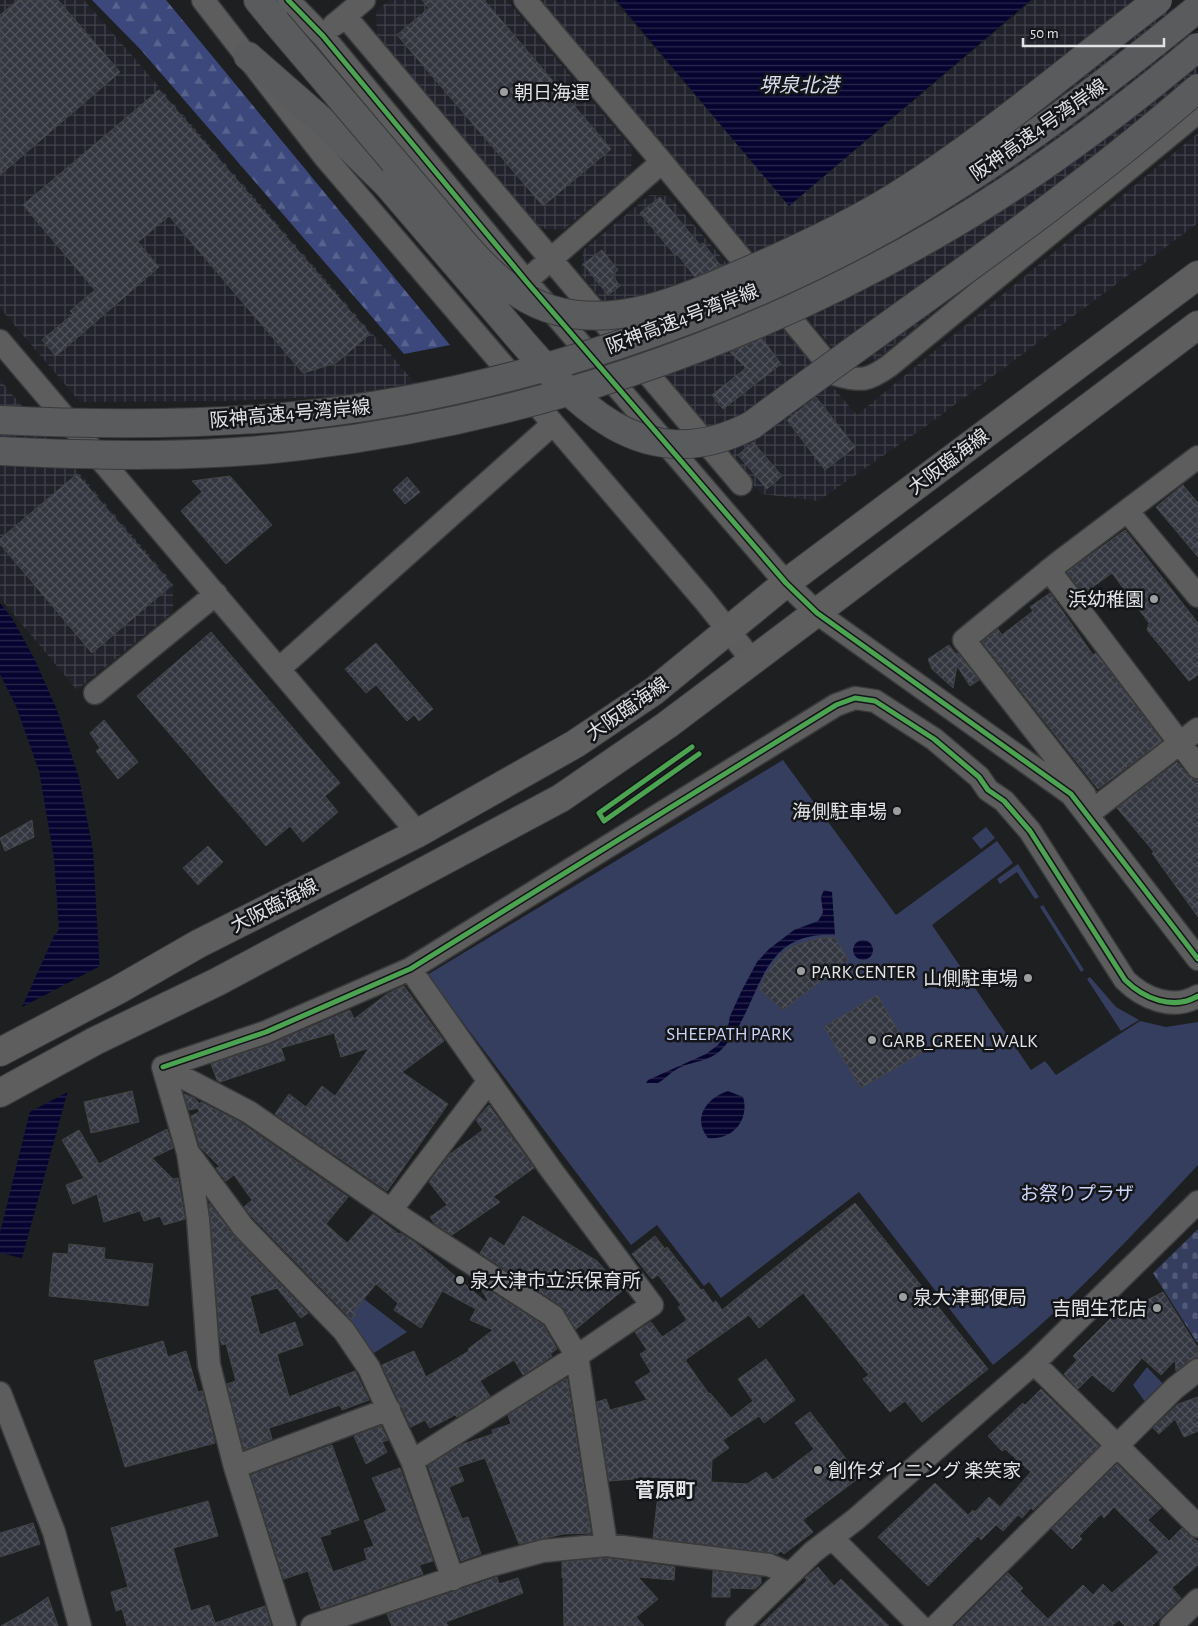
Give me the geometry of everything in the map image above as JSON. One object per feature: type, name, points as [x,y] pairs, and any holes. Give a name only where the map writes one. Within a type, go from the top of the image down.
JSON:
[{"type":"highway","points":[[258,0],[282,11],[466,246],[494,275],[534,303],[556,311],[594,315],[641,310],[711,287],[825,235],[895,197],[949,160],[1158,0]]},
{"type":"highway","name":"阪神高速4号湾岸線","points":[[0,420],[201,421],[294,416],[392,402],[477,384],[561,362],[648,334],[738,299],[832,257],[922,208],[1010,152],[1090,93],[1198,8]]},
{"type":"highway","name":"阪神高速4号湾岸線","points":[[0,451],[114,455],[198,453],[297,446],[396,433],[491,413],[580,390],[666,361],[761,323],[842,285],[940,232],[1026,178],[1198,47]]},
{"type":"highway","points":[[248,56],[328,126],[387,184],[521,340],[584,407],[603,421],[642,437],[669,442],[701,443],[720,440],[752,425],[1027,225],[1154,127],[1198,88]]},
{"type":"main road","name":"大阪臨海線","points":[[0,1052],[118,990],[198,944],[418,833],[575,744],[654,691],[786,583],[1198,275]]},
{"type":"main road","name":"大阪臨海線","points":[[4,1091],[95,1041],[217,982],[561,798],[667,726],[1198,324]]},
{"type":"street","points":[[203,0],[324,156],[752,660]]},
{"type":"street","points":[[322,36],[364,0]]},
{"type":"street","points":[[525,0],[662,162],[837,375],[852,380],[872,378],[1198,112]]},
{"type":"street","points":[[282,11],[322,36],[526,281],[786,583],[816,613],[1071,794],[1198,959]]},
{"type":"street","points":[[345,16],[741,484]]},
{"type":"street","points":[[526,281],[662,162]]},
{"type":"street","points":[[0,341],[280,668],[418,833]]},
{"type":"street","points":[[280,668],[553,424]]},
{"type":"street","points":[[1198,457],[1128,512],[1049,570],[964,640],[1198,939]]},
{"type":"street","points":[[1128,512],[1198,596]]},
{"type":"street","points":[[1049,570],[1198,767]]},
{"type":"street","points":[[95,693],[216,594]]},
{"type":"street","points":[[163,1067],[266,1032],[410,969],[836,705],[845,700],[866,698],[884,706],[934,739],[979,777],[988,790],[1004,801],[1030,831],[1121,975],[1134,989],[1145,996],[1169,1002],[1182,1001],[1198,996]]},
{"type":"street","points":[[1096,808],[1198,729]]},
{"type":"street","points":[[410,969],[552,1171],[652,1306],[412,1461]]},
{"type":"street","points":[[163,1067],[188,1153],[198,1219],[209,1365],[234,1468],[285,1626]]},
{"type":"street","points":[[163,1067],[249,1112],[391,1210],[553,1316],[577,1356],[606,1545]]},
{"type":"street","points":[[391,1210],[489,1081]]},
{"type":"street","points":[[188,1153],[243,1227],[344,1331],[369,1368],[390,1409],[412,1461],[453,1580]]},
{"type":"street","points":[[738,1626],[790,1574],[1034,1363],[1198,1202]]},
{"type":"street","points":[[1034,1363],[1118,1444],[1198,1526]]},
{"type":"street","points":[[936,1626],[1174,1388],[1198,1370]]},
{"type":"street","points":[[0,1394],[54,1532],[80,1626]]},
{"type":"street","points":[[234,1468],[390,1409]]},
{"type":"street","points":[[832,1538],[920,1626]]},
{"type":"street","points":[[312,1626],[453,1580],[488,1566],[543,1551],[606,1545],[769,1565],[790,1574]]},
{"type":"street","points":[[1171,1626],[1198,1600]]},
{"type":"shaded area","points":[[0,0],[84,0],[415,383],[341,396],[224,401],[80,402],[0,308]]},
{"type":"shaded area","name":"朝日海運","points":[[390,0],[507,0],[632,148],[631,173],[563,230],[537,228],[377,38],[376,11]]},
{"type":"shaded area","points":[[539,0],[614,0],[789,206],[1033,0],[1166,0],[1198,38],[1198,92],[877,359],[846,364]]},
{"type":"shaded area","points":[[1198,133],[1198,223],[929,424],[818,501],[761,494],[581,274],[583,250],[650,195],[669,196],[857,415]]},
{"type":"shaded area","points":[[0,380],[173,583],[173,612],[77,690],[0,598]]},
{"type":"green space","points":[[92,0],[166,0],[450,345],[404,354],[140,49]]},
{"type":"green space","name":"SHEEPATH PARK","points":[[783,760],[896,915],[997,841],[1013,863],[932,925],[1031,1070],[1045,1061],[1056,1075],[1140,1021],[1166,1027],[1198,1022],[1198,1165],[1073,1294],[993,1365],[859,1192],[721,1298],[709,1282],[704,1286],[657,1225],[631,1245],[427,975]]},
{"type":"green space","points":[[986,827],[995,838],[981,849],[972,838]]},
{"type":"green space","points":[[1018,864],[1039,897],[1035,899],[1017,872],[1000,884],[997,879]]},
{"type":"green space","points":[[1043,905],[1084,970],[1081,972],[1040,907]]},
{"type":"green space","points":[[1090,977],[1116,1007],[1139,1020],[1121,1031],[1087,979]]},
{"type":"green space","points":[[1198,1229],[1198,1344],[1153,1273]]},
{"type":"green space","points":[[364,1299],[407,1332],[374,1353],[343,1319]]},
{"type":"green space","points":[[1147,1367],[1169,1390],[1148,1406],[1133,1385]]},
{"type":"water","name":"堺泉北港","points":[[616,0],[1031,0],[789,206]]},
{"type":"water","points":[[0,603],[12,618],[35,660],[57,710],[79,778],[93,850],[100,974],[22,1258],[0,1253],[0,1233],[44,1054],[22,1007],[54,936],[59,930],[54,858],[39,771],[16,706],[0,674]]},
{"type":"water","points":[[824,890],[832,892],[835,935],[809,937],[789,945],[775,958],[764,974],[736,1031],[722,1049],[706,1059],[682,1066],[658,1083],[646,1083],[648,1080],[706,1054],[718,1045],[727,1032],[730,1016],[757,962],[769,949],[794,930],[818,921],[823,913],[821,897]]},
{"type":"water","points":[[863,940],[870,943],[873,950],[870,957],[863,960],[856,957],[853,950],[856,943]]},
{"type":"water","points":[[728,1091],[743,1097],[744,1114],[737,1127],[725,1136],[708,1138],[703,1131],[701,1117],[713,1099]]},
{"type":"pier","points":[[102,965],[102,975],[70,1091],[26,1114],[42,1054],[20,1008]]},
{"type":"building","points":[[18,0],[58,0],[120,72],[0,175],[0,15]]},
{"type":"building","name":"朝日海運","points":[[422,0],[484,0],[611,149],[543,206],[397,35],[429,8]]},
{"type":"building","points":[[159,90],[370,334],[336,363],[303,373],[169,216],[138,242],[159,267],[56,356],[42,340],[73,314],[70,311],[95,290],[23,205]]},
{"type":"building","points":[[660,197],[700,245],[703,243],[721,266],[695,277],[677,254],[675,255],[640,213]]},
{"type":"building","points":[[602,250],[618,270],[612,275],[620,286],[608,295],[583,264]]},
{"type":"building","points":[[762,338],[781,364],[723,409],[712,395],[746,368],[730,352]]},
{"type":"building","points":[[816,397],[855,447],[825,470],[787,420]]},
{"type":"building","points":[[753,442],[782,476],[767,489],[738,455]]},
{"type":"building","points":[[77,474],[172,585],[92,653],[0,544],[0,539]]},
{"type":"building","points":[[230,476],[272,525],[226,564],[181,511],[202,492],[192,481]]},
{"type":"building","points":[[407,477],[420,492],[405,504],[393,490]]},
{"type":"building","points":[[1183,485],[1198,503],[1198,557],[1156,507]]},
{"type":"building","points":[[1125,530],[1198,623],[1198,675],[1189,681],[1147,630],[1149,623],[1112,573],[1083,594],[1067,572]]},
{"type":"building","points":[[1050,593],[1093,655],[1096,653],[1162,741],[1098,789],[982,642],[998,629],[1002,635],[1033,611],[1030,607]]},
{"type":"building","points":[[211,632],[340,783],[325,796],[338,812],[303,842],[290,826],[266,846],[137,696]]},
{"type":"building","points":[[376,643],[433,709],[419,721],[414,715],[407,721],[376,685],[366,693],[345,669]]},
{"type":"building","points":[[949,645],[956,654],[958,653],[979,680],[970,686],[957,666],[953,688],[932,669],[928,659]]},
{"type":"building","points":[[104,720],[138,762],[118,779],[96,751],[100,748],[90,733]]},
{"type":"building","points":[[1177,762],[1188,775],[1198,780],[1198,917],[1152,853],[1154,852],[1117,808]]},
{"type":"building","points":[[32,820],[34,837],[5,851],[0,838]]},
{"type":"building","points":[[208,846],[223,862],[198,885],[183,868]]},
{"type":"building","name":"PARK CENTER","points":[[821,938],[835,938],[848,960],[783,1010],[760,990],[764,977],[782,954],[794,946]]},
{"type":"building","points":[[404,986],[444,1041],[402,1072],[448,1104],[387,1191],[275,1114],[289,1094],[306,1107],[322,1086],[335,1096],[369,1048],[341,1057],[334,1033],[281,1048],[285,1060],[220,1082],[217,1080],[211,1064],[271,1044],[350,1010],[354,1019],[387,994]]},
{"type":"building","points":[[877,995],[902,1037],[911,1032],[923,1052],[861,1088],[824,1027]]},
{"type":"building","points":[[132,1091],[139,1122],[91,1133],[84,1102]]},
{"type":"building","points":[[184,1094],[194,1098],[200,1104],[201,1102],[240,1122],[348,1197],[326,1224],[347,1243],[373,1214],[399,1234],[416,1243],[486,1302],[488,1300],[475,1281],[543,1325],[557,1349],[550,1354],[552,1356],[523,1375],[514,1360],[480,1381],[490,1396],[457,1417],[455,1415],[430,1428],[425,1420],[411,1427],[382,1365],[414,1351],[426,1377],[469,1351],[468,1349],[493,1330],[470,1320],[476,1309],[442,1291],[421,1328],[394,1310],[398,1303],[376,1284],[353,1312],[356,1314],[351,1319],[244,1207],[252,1200],[234,1175],[226,1181],[216,1168],[220,1167],[200,1147],[191,1116],[199,1112],[198,1108],[189,1110]]},
{"type":"building","points":[[489,1105],[534,1168],[493,1197],[500,1202],[452,1235],[435,1224],[430,1217],[447,1205],[429,1182],[450,1154],[483,1130],[476,1120]]},
{"type":"building","points":[[167,1129],[173,1148],[152,1158],[173,1179],[178,1178],[185,1219],[164,1225],[160,1216],[144,1221],[140,1211],[104,1222],[97,1194],[73,1204],[66,1185],[84,1178],[62,1140],[79,1130],[99,1164]]},
{"type":"building","points":[[209,1203],[234,1236],[308,1313],[301,1318],[277,1288],[250,1296],[260,1335],[295,1322],[303,1345],[277,1354],[289,1397],[355,1371],[369,1400],[342,1410],[340,1405],[269,1428],[272,1439],[244,1450],[227,1384],[236,1381],[226,1344],[222,1345],[220,1339]]},
{"type":"building","points":[[855,1203],[988,1369],[922,1422],[905,1401],[890,1412],[863,1379],[869,1375],[803,1293],[759,1328],[749,1315],[685,1360],[709,1394],[731,1418],[753,1401],[738,1379],[766,1359],[795,1400],[764,1423],[759,1416],[723,1440],[729,1448],[712,1460],[711,1482],[747,1484],[766,1472],[773,1480],[814,1449],[795,1423],[810,1412],[860,1477],[803,1520],[813,1532],[784,1554],[781,1551],[777,1554],[653,1538],[660,1477],[609,1481],[597,1402],[606,1399],[610,1410],[647,1400],[635,1382],[651,1372],[640,1354],[647,1350],[635,1332],[651,1322],[662,1337],[687,1320],[678,1307],[681,1305],[658,1275],[652,1279],[632,1254],[655,1236],[665,1249],[667,1247],[701,1290],[703,1289],[713,1303],[716,1301],[722,1310]]},
{"type":"building","points":[[523,1216],[597,1261],[623,1290],[576,1329],[560,1305],[480,1253],[490,1237],[504,1246]]},
{"type":"building","points":[[69,1244],[105,1248],[104,1259],[153,1264],[148,1306],[49,1296],[53,1253],[68,1254]]},
{"type":"building","points":[[1163,1292],[1198,1348],[1198,1357],[1190,1360],[1176,1371],[1175,1360],[1161,1375],[1142,1358],[1113,1392],[1092,1375],[1078,1389],[1064,1374],[1077,1360],[1073,1356],[1116,1313],[1118,1315]]},
{"type":"building","points":[[163,1341],[168,1357],[186,1351],[198,1392],[202,1391],[215,1443],[125,1467],[94,1361]]},
{"type":"building","points":[[567,1378],[591,1533],[563,1534],[519,1544],[485,1458],[458,1467],[464,1481],[449,1487],[462,1519],[468,1517],[481,1554],[461,1561],[428,1466],[463,1444],[493,1434],[492,1430],[511,1424],[508,1415]]},
{"type":"building","points":[[1041,1389],[1099,1446],[1033,1510],[1031,1508],[1022,1518],[1018,1515],[1003,1531],[996,1525],[981,1540],[978,1536],[928,1586],[878,1537],[935,1483],[968,1515],[973,1510],[975,1512],[989,1497],[1000,1507],[1031,1472],[1005,1449],[1002,1451],[988,1436]]},
{"type":"building","points":[[1198,1397],[1198,1431],[1184,1437],[1175,1419],[1159,1434],[1153,1428],[1178,1404]]},
{"type":"building","points":[[381,1426],[388,1440],[382,1442],[387,1452],[366,1464],[354,1436]]},
{"type":"building","points":[[332,1445],[359,1520],[330,1530],[331,1534],[320,1537],[333,1572],[367,1560],[364,1549],[374,1546],[364,1521],[387,1511],[372,1478],[400,1468],[433,1561],[419,1565],[423,1574],[321,1609],[308,1571],[284,1579],[251,1475]]},
{"type":"building","points":[[1117,1464],[1161,1508],[1148,1520],[1169,1541],[1182,1528],[1198,1542],[1198,1565],[1172,1588],[1181,1598],[1152,1626],[1125,1626],[1119,1620],[1112,1626],[955,1626],[1008,1573],[1023,1588],[1020,1591],[1048,1619],[1083,1585],[1093,1595],[1103,1584],[1112,1593],[1159,1552],[1114,1507],[1104,1518],[1101,1514],[1079,1536],[1082,1539],[1072,1549],[1052,1529]]},
{"type":"building","points":[[208,1501],[218,1536],[173,1548],[191,1611],[209,1605],[215,1623],[265,1606],[271,1626],[127,1626],[122,1609],[116,1611],[111,1592],[128,1587],[111,1528]]},
{"type":"building","points":[[33,1523],[40,1544],[0,1557],[0,1533]]},
{"type":"building","points":[[606,1558],[675,1567],[674,1580],[638,1577],[658,1599],[636,1617],[644,1626],[564,1626],[563,1580],[566,1577],[562,1578],[562,1562]]},
{"type":"building","points":[[818,1567],[834,1586],[841,1579],[889,1626],[760,1626],[807,1580],[805,1578]]},
{"type":"building","points":[[713,1571],[761,1577],[761,1583],[755,1589],[730,1588],[730,1597],[712,1597]]},
{"type":"building","points":[[497,1577],[499,1584],[518,1578],[523,1593],[446,1622],[448,1626],[392,1626],[387,1614]]},
{"type":"building","points":[[48,1597],[58,1626],[1,1626],[26,1612]]},
{"type":"cycle path","points":[[288,0],[323,36],[526,281],[786,583],[817,613],[1071,794],[1198,959]]},
{"type":"cycle path","points":[[163,1067],[266,1032],[410,969],[836,705],[855,698],[875,701],[934,739],[979,777],[988,790],[1004,801],[1030,831],[1125,980],[1140,992],[1159,1000],[1179,1002],[1198,996]]},
{"type":"cycle path","points":[[692,747],[599,813],[604,821],[699,754]]},
{"type":"place","name":"朝日海運","points":[[504,92]]},
{"type":"place","name":"浜幼稚園","points":[[1154,599]]},
{"type":"place","name":"海側駐車場","points":[[897,811]]},
{"type":"place","name":"PARK CENTER","points":[[801,971]]},
{"type":"place","name":"山側駐車場","points":[[1028,978]]},
{"type":"place","name":"GARB_GREEN_WALK","points":[[872,1040]]},
{"type":"place","name":"泉大津市立浜保育所","points":[[460,1280]]},
{"type":"place","name":"泉大津郵便局","points":[[903,1297]]},
{"type":"place","name":"吉間生花店","points":[[1157,1308]]},
{"type":"place","name":"創作ダイニング 楽笑家","points":[[818,1470]]},
{"type":"district","name":"菅原町","points":[[665,1490]]},
{"type":"park label","name":"お祭りプラザ","points":[[1077,1193]]}]
